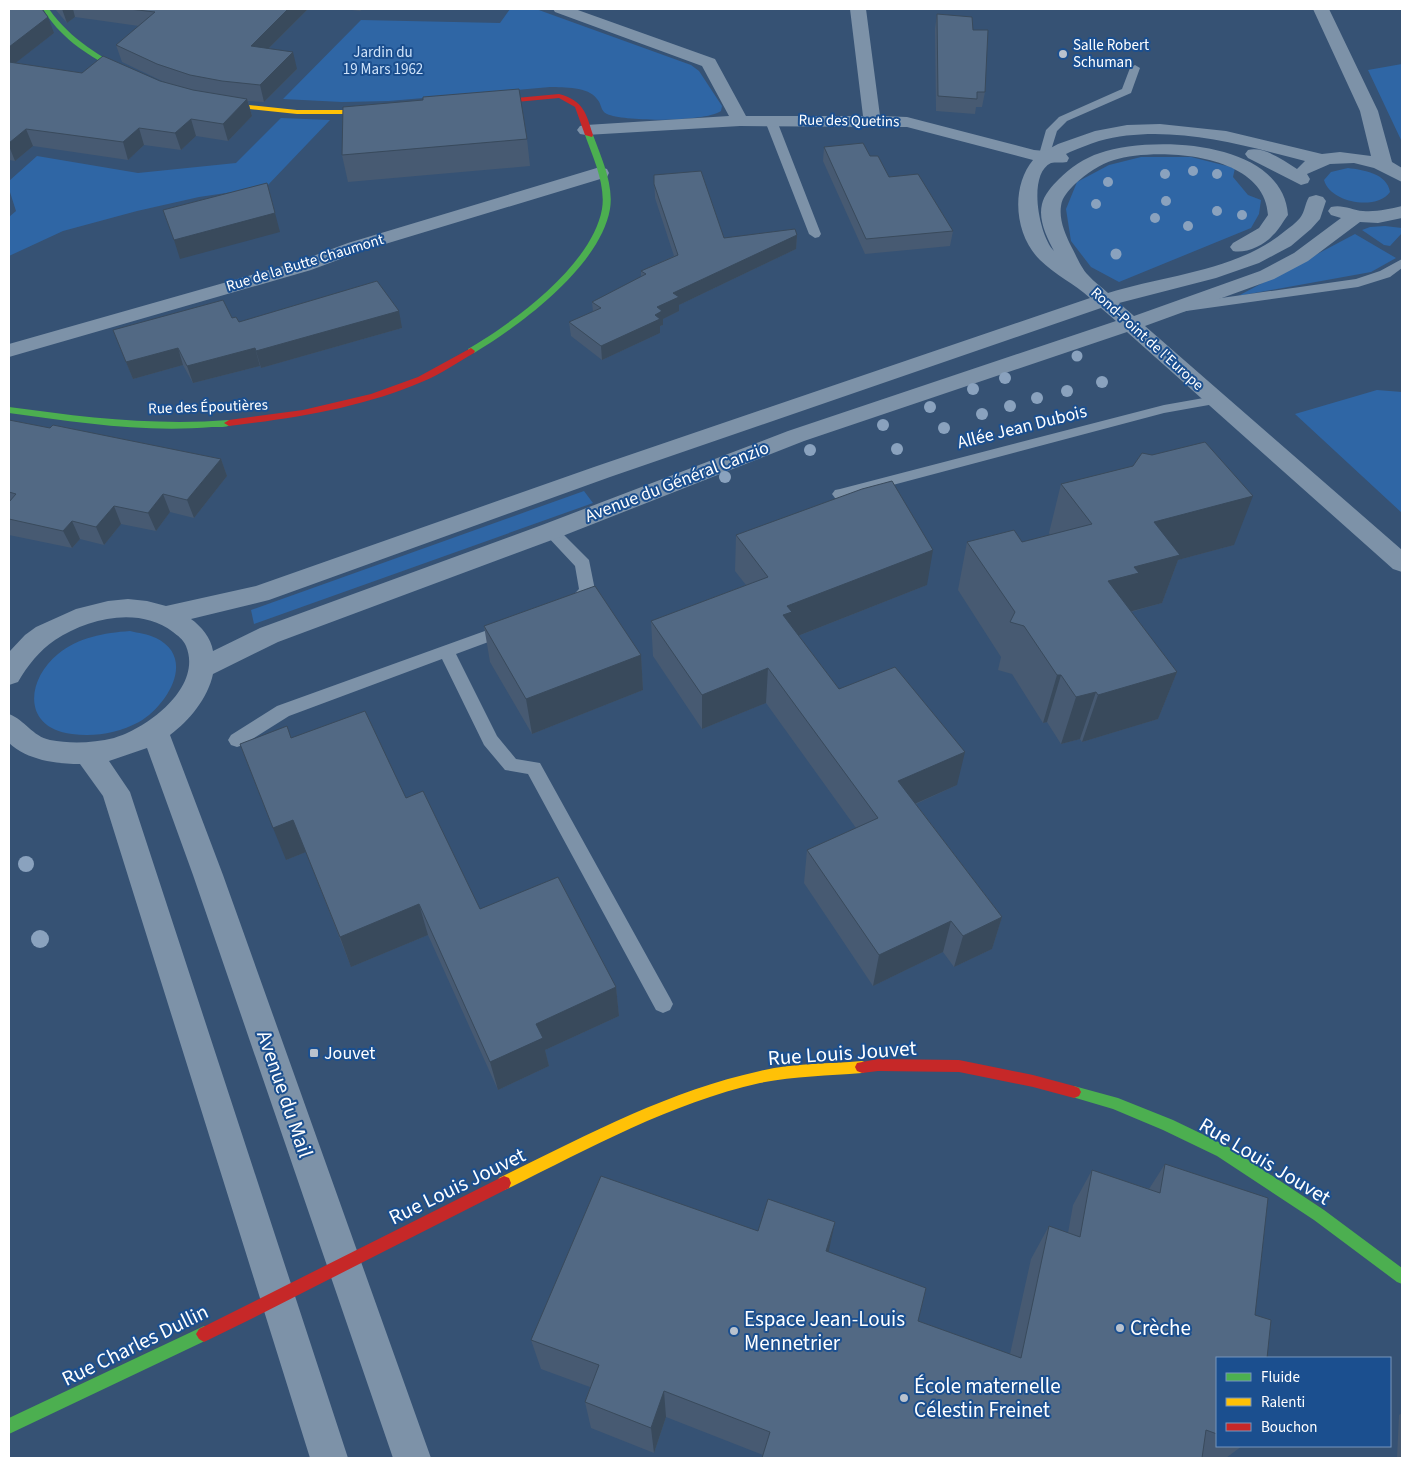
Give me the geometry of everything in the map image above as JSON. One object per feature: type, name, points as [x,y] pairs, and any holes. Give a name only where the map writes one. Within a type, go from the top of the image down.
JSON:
[{"type":"street","points":[[46,9],[62,32],[86,51],[115,68],[145,81]]},
{"type":"street","points":[[561,9],[709,63],[740,121]]},
{"type":"street","points":[[858,9],[872,121]]},
{"type":"street","points":[[1321,9],[1368,111],[1383,165]]},
{"type":"street","name":"Rue des Époutières","points":[[9,410],[87,422],[138,425],[190,426],[281,419],[343,406],[425,378],[470,356],[516,324],[552,290],[586,253],[605,218],[607,204],[581,108],[571,98],[542,97],[470,104]]},
{"type":"street","points":[[204,101],[245,108],[297,112],[395,111]]},
{"type":"street","points":[[1331,159],[1357,138],[1368,111]]},
{"type":"street","name":"Rue des Quetins","points":[[586,130],[740,121],[907,122],[1044,158]]},
{"type":"street","points":[[1044,158],[1079,141],[1096,136],[1120,132],[1160,130],[1226,137],[1331,159]]},
{"type":"street","points":[[1044,158],[1067,156],[1124,142],[1153,140],[1186,141],[1221,145],[1271,160],[1300,179],[1308,194],[1334,210],[1356,216],[1398,216]]},
{"type":"street","name":"Rond-Point de l'Europe","points":[[1057,235],[1051,207],[1057,192],[1070,179],[1089,165],[1120,153],[1181,150],[1206,153],[1225,158],[1240,164],[1255,174],[1275,197],[1278,215],[1271,227],[1260,237],[1132,292]]},
{"type":"street","name":"Rond-Point de l'Europe","points":[[1044,158],[1048,174],[1042,207],[1079,278]]},
{"type":"street","name":"Rond-Point de l'Europe","points":[[1044,158],[1036,166],[1031,177],[1028,194],[1030,225],[1034,239],[1044,253],[1079,278],[1402,563]]},
{"type":"street","points":[[1300,179],[1303,171],[1311,164],[1331,159],[1354,158],[1383,165],[1402,176]]},
{"type":"street","name":"Rue de la Butte Chaumont","points":[[9,351],[304,266],[355,247],[600,173]]},
{"type":"street","name":"Rond-Point de l'Europe","points":[[1132,292],[1209,274],[1266,253],[1284,242],[1310,219],[1316,200]]},
{"type":"street","points":[[1167,312],[1267,275],[1301,257],[1356,216]]},
{"type":"street","name":"Avenue du Général Canzio","points":[[166,615],[260,594],[602,472],[1060,314],[1132,292]]},
{"type":"street","name":"Avenue du Général Canzio","points":[[202,668],[269,635],[550,531],[796,436],[1167,312]]},
{"type":"street","points":[[9,675],[19,649],[72,620],[97,612],[121,608],[145,609],[166,615],[183,624],[195,637],[201,652],[202,668],[196,688],[178,713],[155,731],[121,747],[88,754],[49,751],[24,741],[9,725]]},
{"type":"street","name":"Avenue du Mail","points":[[155,731],[208,875],[412,1458]]},
{"type":"street","points":[[88,754],[116,792],[329,1458]]},
{"type":"street","name":"Rue Louis Jouvet","points":[[279,1298],[414,1226],[649,1113],[688,1098],[761,1077],[878,1065],[959,1066],[1072,1091],[1132,1110],[1222,1151],[1319,1215],[1402,1278]]},
{"type":"street","name":"Rue Charles Dullin","points":[[9,1426],[279,1298]]},
{"type":"lane","points":[[1044,158],[1052,130],[1063,119],[1127,91],[1135,68]]},
{"type":"lane","points":[[771,121],[815,234]]},
{"type":"lane","points":[[1167,312],[1346,286],[1385,274],[1402,263]]},
{"type":"lane","name":"Allée Jean Dubois","points":[[840,494],[1164,409],[1215,400]]},
{"type":"lane","points":[[550,531],[583,564],[587,590],[576,604],[558,611]]},
{"type":"lane","points":[[236,740],[283,711],[520,624]]},
{"type":"lane","points":[[446,651],[490,740],[511,765],[534,768],[663,1004]]},
{"type":"green space","name":"Jardin du 19 Mars 1962","points":[[510,9],[536,9],[691,65],[699,71],[722,106],[721,111],[713,115],[683,119],[665,120],[616,117],[605,113],[597,99],[588,92],[575,88],[550,87],[389,101],[342,102],[283,99],[361,20],[500,23]]},
{"type":"green space","points":[[1402,64],[1402,142],[1368,70]]},
{"type":"green space","points":[[281,118],[330,120],[266,187],[199,197],[137,211],[63,231],[9,256],[9,217],[16,211],[9,189],[9,181],[37,156],[138,173],[236,163]]},
{"type":"green space","points":[[1141,157],[1191,157],[1235,168],[1233,177],[1248,195],[1261,200],[1259,214],[1251,228],[1119,282],[1091,267],[1071,241],[1066,209],[1077,182],[1109,165]]},
{"type":"green space","points":[[1348,168],[1374,174],[1384,181],[1390,192],[1384,198],[1365,203],[1344,199],[1335,194],[1328,188],[1324,180],[1331,172]]},
{"type":"green space","points":[[1370,227],[1402,228],[1402,233],[1390,246],[1384,245],[1362,230]]},
{"type":"green space","points":[[1355,234],[1396,258],[1371,272],[1238,296]]},
{"type":"green space","points":[[1377,390],[1402,392],[1402,513],[1295,414]]},
{"type":"green space","points":[[584,491],[593,503],[254,624],[251,610]]},
{"type":"green space","points":[[130,631],[156,638],[168,647],[175,657],[176,669],[173,682],[159,705],[139,722],[123,729],[106,733],[72,734],[56,730],[44,723],[37,713],[34,701],[35,689],[47,665],[66,648],[83,640],[111,633]]},
{"type":"building","points":[[9,9],[42,9],[48,17],[9,47]]},
{"type":"building","points":[[129,9],[288,9],[251,46],[293,52],[260,85],[190,75],[157,64],[116,45],[155,12]]},
{"type":"building","points":[[937,14],[972,17],[973,30],[988,30],[985,92],[977,92],[977,99],[938,96]]},
{"type":"building","points":[[103,56],[160,81],[193,90],[247,99],[223,124],[191,119],[175,133],[139,128],[123,142],[26,129],[9,143],[9,62],[82,73]]},
{"type":"building","points":[[519,89],[527,139],[342,155],[343,107],[423,100],[423,97]]},
{"type":"building","points":[[863,143],[870,156],[878,156],[889,177],[918,174],[953,231],[866,239],[824,147]]},
{"type":"building","points":[[701,171],[724,238],[795,229],[797,235],[673,293],[679,297],[657,307],[662,311],[655,315],[660,319],[601,346],[569,322],[601,308],[592,302],[646,274],[641,271],[678,255],[654,184],[654,175]]},
{"type":"building","points":[[267,183],[275,213],[174,240],[163,210]]},
{"type":"building","points":[[377,281],[399,311],[256,351],[255,348],[187,366],[178,348],[126,362],[113,330],[223,300],[232,318],[236,317],[239,322]]},
{"type":"building","points":[[9,420],[50,428],[53,425],[221,459],[187,500],[163,494],[148,513],[114,506],[96,527],[72,521],[63,531],[9,519],[9,502],[16,494],[9,492]]},
{"type":"building","points":[[1205,442],[1253,496],[1154,522],[1180,555],[1134,567],[1139,573],[1108,581],[1177,672],[1098,695],[1096,692],[1076,697],[1061,675],[1057,675],[1024,626],[1010,622],[1015,612],[967,542],[1014,530],[1022,542],[1092,524],[1061,484],[1133,466],[1142,453],[1152,455]]},
{"type":"building","points":[[892,481],[933,550],[787,606],[792,612],[783,615],[839,689],[895,667],[965,752],[898,781],[1002,917],[963,936],[951,921],[879,955],[807,850],[878,818],[768,668],[702,695],[651,621],[768,577],[736,535],[862,489]]},
{"type":"building","points":[[595,586],[641,655],[526,699],[484,626]]},
{"type":"building","points":[[365,711],[406,798],[423,791],[480,909],[558,877],[616,987],[536,1024],[543,1038],[490,1062],[419,904],[340,937],[293,820],[273,828],[240,744],[287,726],[291,738]]},
{"type":"building","name":"Espace Jean-Louis Mennetrier","points":[[1165,1164],[1268,1198],[1255,1315],[1271,1320],[1267,1357],[1216,1357],[1216,1434],[1206,1430],[1202,1458],[762,1458],[770,1432],[664,1391],[651,1428],[585,1402],[599,1365],[531,1340],[601,1176],[758,1231],[768,1199],[835,1222],[826,1251],[926,1288],[918,1321],[1021,1358],[1049,1226],[1080,1237],[1092,1170],[1160,1193]]},
{"type":"traffic: fast","points":[[46,9],[54,21],[73,40],[95,56],[132,75]]},
{"type":"traffic: fast","points":[[471,351],[509,326],[553,290],[573,269],[589,248],[601,227],[606,208],[605,190],[589,135]]},
{"type":"traffic: fast","points":[[9,410],[91,421],[146,425],[174,426],[229,423]]},
{"type":"traffic: fast","points":[[1074,1092],[1113,1103],[1168,1125],[1222,1151],[1319,1215],[1402,1277]]},
{"type":"traffic: fast","points":[[9,1426],[204,1334]]},
{"type":"traffic: slow","points":[[212,103],[297,112],[381,112]]},
{"type":"traffic: slow","points":[[504,1183],[597,1137],[661,1109],[726,1086],[772,1075],[862,1067]]},
{"type":"traffic: jam","points":[[484,103],[559,96],[577,105],[583,115],[589,135]]},
{"type":"traffic: jam","points":[[229,423],[279,417],[351,403],[421,379],[471,351]]},
{"type":"traffic: jam","points":[[862,1067],[878,1065],[959,1066],[1033,1081],[1074,1092]]},
{"type":"traffic: jam","points":[[204,1334],[504,1183]]},
{"type":"place","name":"Salle Robert Schuman","points":[[1063,54]]},
{"type":"place","name":"Jouvet","points":[[314,1053]]},
{"type":"place","name":"Crèche","points":[[1120,1328]]},
{"type":"place","name":"Espace Jean-Louis Mennetrier","points":[[734,1331]]},
{"type":"place","name":"École maternelle Célestin Freinet","points":[[904,1398]]}]
